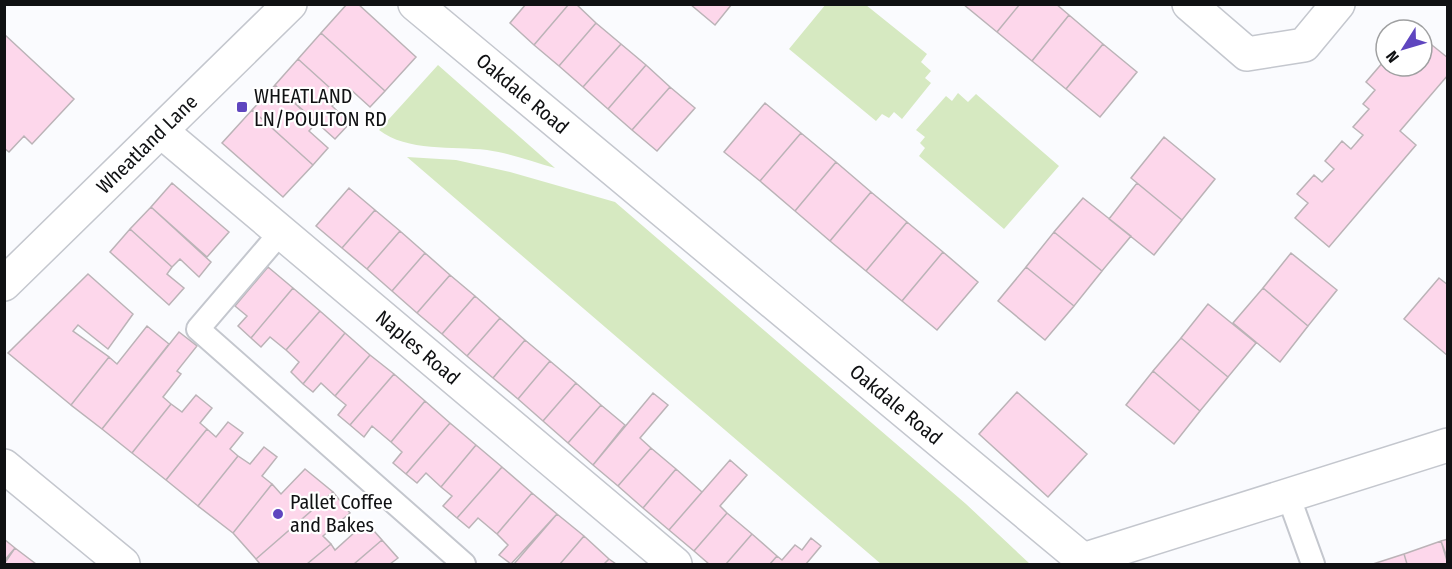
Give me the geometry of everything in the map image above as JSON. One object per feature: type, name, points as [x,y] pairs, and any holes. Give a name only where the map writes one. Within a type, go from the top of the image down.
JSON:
[{"type":"street","name":"Wheatland Lane","points":[[4,284],[290,4]]},
{"type":"street","name":"Oakdale Road","points":[[415,4],[1082,562],[1448,445]]},
{"type":"street","points":[[1189,4],[1247,54],[1304,45],[1338,4]]},
{"type":"street","name":"Naples Road","points":[[161,131],[675,564]]},
{"type":"street","points":[[4,466],[123,564]]},
{"type":"lane","points":[[280,232],[198,329],[464,564]]},
{"type":"lane","points":[[1288,495],[1313,564]]},
{"type":"green space","points":[[826,4],[866,5],[927,54],[921,62],[931,71],[925,78],[931,83],[902,119],[894,112],[889,118],[882,114],[876,121],[789,49]]},
{"type":"green space","points":[[438,65],[555,168],[487,150],[431,147],[403,142],[379,130]]},
{"type":"green space","points":[[958,93],[968,102],[976,94],[1059,166],[1004,229],[919,156],[925,148],[920,143],[925,137],[916,130],[946,96],[952,101]]},
{"type":"green space","points":[[407,157],[456,160],[510,172],[615,202],[966,504],[1030,564],[881,564]]},
{"type":"building","points":[[347,4],[358,4],[416,57],[385,91],[321,33]]},
{"type":"building","points":[[526,4],[569,4],[534,45],[510,23]]},
{"type":"building","points":[[569,4],[576,4],[596,23],[559,66],[534,45]]},
{"type":"building","points":[[690,4],[732,4],[715,25]]},
{"type":"building","points":[[963,4],[1020,4],[997,32]]},
{"type":"building","points":[[1020,4],[1056,4],[1069,15],[1032,61],[997,32]]},
{"type":"building","points":[[1069,15],[1103,44],[1066,89],[1032,61]]},
{"type":"building","points":[[596,23],[621,44],[583,87],[559,66]]},
{"type":"building","points":[[321,33],[385,91],[370,107],[349,88],[340,97],[298,59]]},
{"type":"building","points":[[4,34],[74,99],[32,144],[24,136],[9,152],[4,148]]},
{"type":"building","points":[[621,44],[646,65],[608,109],[583,87]]},
{"type":"building","points":[[1103,44],[1137,72],[1100,117],[1066,89]]},
{"type":"building","points":[[1434,47],[1448,58],[1448,75],[1400,131],[1416,145],[1329,247],[1295,218],[1308,203],[1297,194],[1314,175],[1322,182],[1334,169],[1325,161],[1342,141],[1351,149],[1363,135],[1353,127],[1369,109],[1363,104],[1375,90],[1366,82],[1374,73],[1374,78],[1434,78]]},
{"type":"building","points":[[298,59],[340,97],[332,106],[350,123],[335,139],[275,85]]},
{"type":"building","points":[[646,65],[670,87],[632,130],[608,109]]},
{"type":"building","points":[[275,85],[316,123],[309,131],[328,148],[313,165],[252,110]]},
{"type":"building","points":[[670,87],[695,108],[657,151],[632,130]]},
{"type":"building","points":[[765,103],[801,133],[760,181],[724,152]]},
{"type":"building","points":[[252,110],[313,165],[283,197],[222,143]]},
{"type":"building","points":[[801,133],[836,162],[795,211],[760,181]]},
{"type":"building","points":[[1164,137],[1215,179],[1182,220],[1131,178]]},
{"type":"building","points":[[836,162],[871,192],[830,241],[795,211]]},
{"type":"building","points":[[172,183],[229,232],[207,257],[151,207]]},
{"type":"building","points":[[1137,183],[1182,220],[1154,255],[1109,219]]},
{"type":"building","points":[[349,188],[375,210],[342,248],[316,226]]},
{"type":"building","points":[[871,192],[907,222],[866,271],[830,241]]},
{"type":"building","points":[[1083,198],[1131,236],[1102,271],[1054,232]]},
{"type":"building","points":[[151,207],[211,262],[199,277],[180,259],[172,267],[130,229]]},
{"type":"building","points":[[375,210],[400,231],[367,269],[342,248]]},
{"type":"building","points":[[907,222],[943,252],[902,301],[866,271]]},
{"type":"building","points":[[130,229],[172,267],[167,274],[184,288],[169,305],[110,252]]},
{"type":"building","points":[[400,231],[425,253],[392,291],[367,269]]},
{"type":"building","points":[[1054,232],[1102,271],[1074,306],[1026,267]]},
{"type":"building","points":[[943,252],[978,282],[937,330],[902,301]]},
{"type":"building","points":[[425,253],[450,275],[417,313],[392,291]]},
{"type":"building","points":[[1291,253],[1337,290],[1308,326],[1263,288]]},
{"type":"building","points":[[268,267],[293,288],[251,338],[238,326],[247,316],[235,306]]},
{"type":"building","points":[[1026,267],[1074,306],[1045,340],[998,301]]},
{"type":"building","points":[[88,274],[133,314],[108,349],[78,325],[73,331],[109,357],[71,405],[8,353]]},
{"type":"building","points":[[450,275],[475,296],[442,334],[417,313]]},
{"type":"building","points":[[1439,278],[1448,285],[1448,356],[1404,319]]},
{"type":"building","points":[[293,288],[320,311],[286,350],[270,337],[261,347],[251,338]]},
{"type":"building","points":[[1263,288],[1308,326],[1280,362],[1233,323]]},
{"type":"building","points":[[475,296],[500,318],[467,356],[442,334]]},
{"type":"building","points":[[1208,304],[1256,343],[1228,377],[1181,338]]},
{"type":"building","points":[[320,311],[345,333],[303,384],[291,372],[299,362],[286,350]]},
{"type":"building","points":[[500,318],[525,340],[493,378],[467,356]]},
{"type":"building","points":[[147,326],[169,344],[102,429],[71,405],[109,357],[117,364]]},
{"type":"building","points":[[179,332],[197,346],[177,371],[181,374],[163,397],[171,404],[132,453],[102,429]]},
{"type":"building","points":[[345,333],[370,355],[335,396],[321,383],[313,392],[303,384]]},
{"type":"building","points":[[1181,338],[1228,377],[1200,411],[1153,371]]},
{"type":"building","points":[[525,340],[550,361],[518,399],[493,378]]},
{"type":"building","points":[[370,355],[394,374],[350,425],[338,415],[346,405],[335,396]]},
{"type":"building","points":[[550,361],[576,383],[543,421],[518,399]]},
{"type":"building","points":[[1153,371],[1200,411],[1174,444],[1126,405]]},
{"type":"building","points":[[394,374],[425,401],[391,442],[372,426],[364,437],[350,425]]},
{"type":"building","points":[[576,383],[601,405],[568,443],[543,421]]},
{"type":"building","points":[[1017,392],[1087,454],[1048,497],[979,434]]},
{"type":"building","points":[[653,393],[668,405],[640,438],[651,448],[618,486],[593,465]]},
{"type":"building","points":[[196,395],[212,408],[200,423],[207,429],[166,480],[132,453],[171,404],[182,412]]},
{"type":"building","points":[[425,401],[450,423],[406,474],[393,463],[402,452],[391,442]]},
{"type":"building","points":[[601,405],[625,425],[593,465],[568,443]]},
{"type":"building","points":[[228,422],[243,433],[230,449],[238,456],[198,506],[166,480],[207,429],[216,437]]},
{"type":"building","points":[[450,423],[476,445],[441,487],[426,473],[417,483],[406,474]]},
{"type":"building","points":[[476,445],[502,467],[457,518],[443,506],[452,496],[441,487]]},
{"type":"building","points":[[264,447],[277,457],[262,476],[272,484],[233,533],[198,506],[238,456],[250,464]]},
{"type":"building","points":[[651,448],[676,469],[643,508],[618,486]]},
{"type":"building","points":[[730,460],[747,475],[720,506],[727,513],[694,551],[669,530]]},
{"type":"building","points":[[502,467],[532,493],[497,534],[478,518],[469,528],[457,518]]},
{"type":"building","name":"Pallet Coffee and Bakes","points":[[305,469],[333,492],[256,559],[233,533],[272,484],[281,494]]},
{"type":"building","points":[[676,469],[702,492],[669,530],[643,508]]},
{"type":"building","points":[[333,492],[350,513],[323,536],[331,544],[307,564],[260,564],[256,559]]},
{"type":"building","points":[[532,493],[557,514],[511,564],[499,555],[508,545],[497,534]]},
{"type":"building","points":[[727,513],[752,534],[726,564],[709,564],[694,551]]},
{"type":"building","points":[[557,514],[584,536],[560,564],[514,564]]},
{"type":"building","points":[[366,522],[382,540],[354,564],[307,564],[331,544],[335,550]]},
{"type":"building","points":[[752,534],[777,556],[770,564],[726,564]]},
{"type":"building","points":[[584,536],[609,559],[604,564],[560,564]]},
{"type":"building","points":[[811,538],[821,546],[806,564],[770,564],[777,556],[782,560],[795,545],[802,550]]},
{"type":"building","points":[[4,539],[15,548],[4,561]]},
{"type":"building","points":[[1448,539],[1448,560],[1441,541]]},
{"type":"building","points":[[382,540],[398,558],[390,564],[354,564]]},
{"type":"building","points":[[1441,541],[1448,564],[1407,564],[1404,554]]},
{"type":"building","points":[[15,548],[36,564],[4,564]]},
{"type":"building","points":[[1404,554],[1407,564],[1373,564]]},
{"type":"building","points":[[609,559],[616,564],[604,564]]},
{"type":"place","name":"WHEATLAND LN/POULTON RD","points":[[242,107]]},
{"type":"place","name":"Pallet Coffee and Bakes","points":[[278,514]]}]
